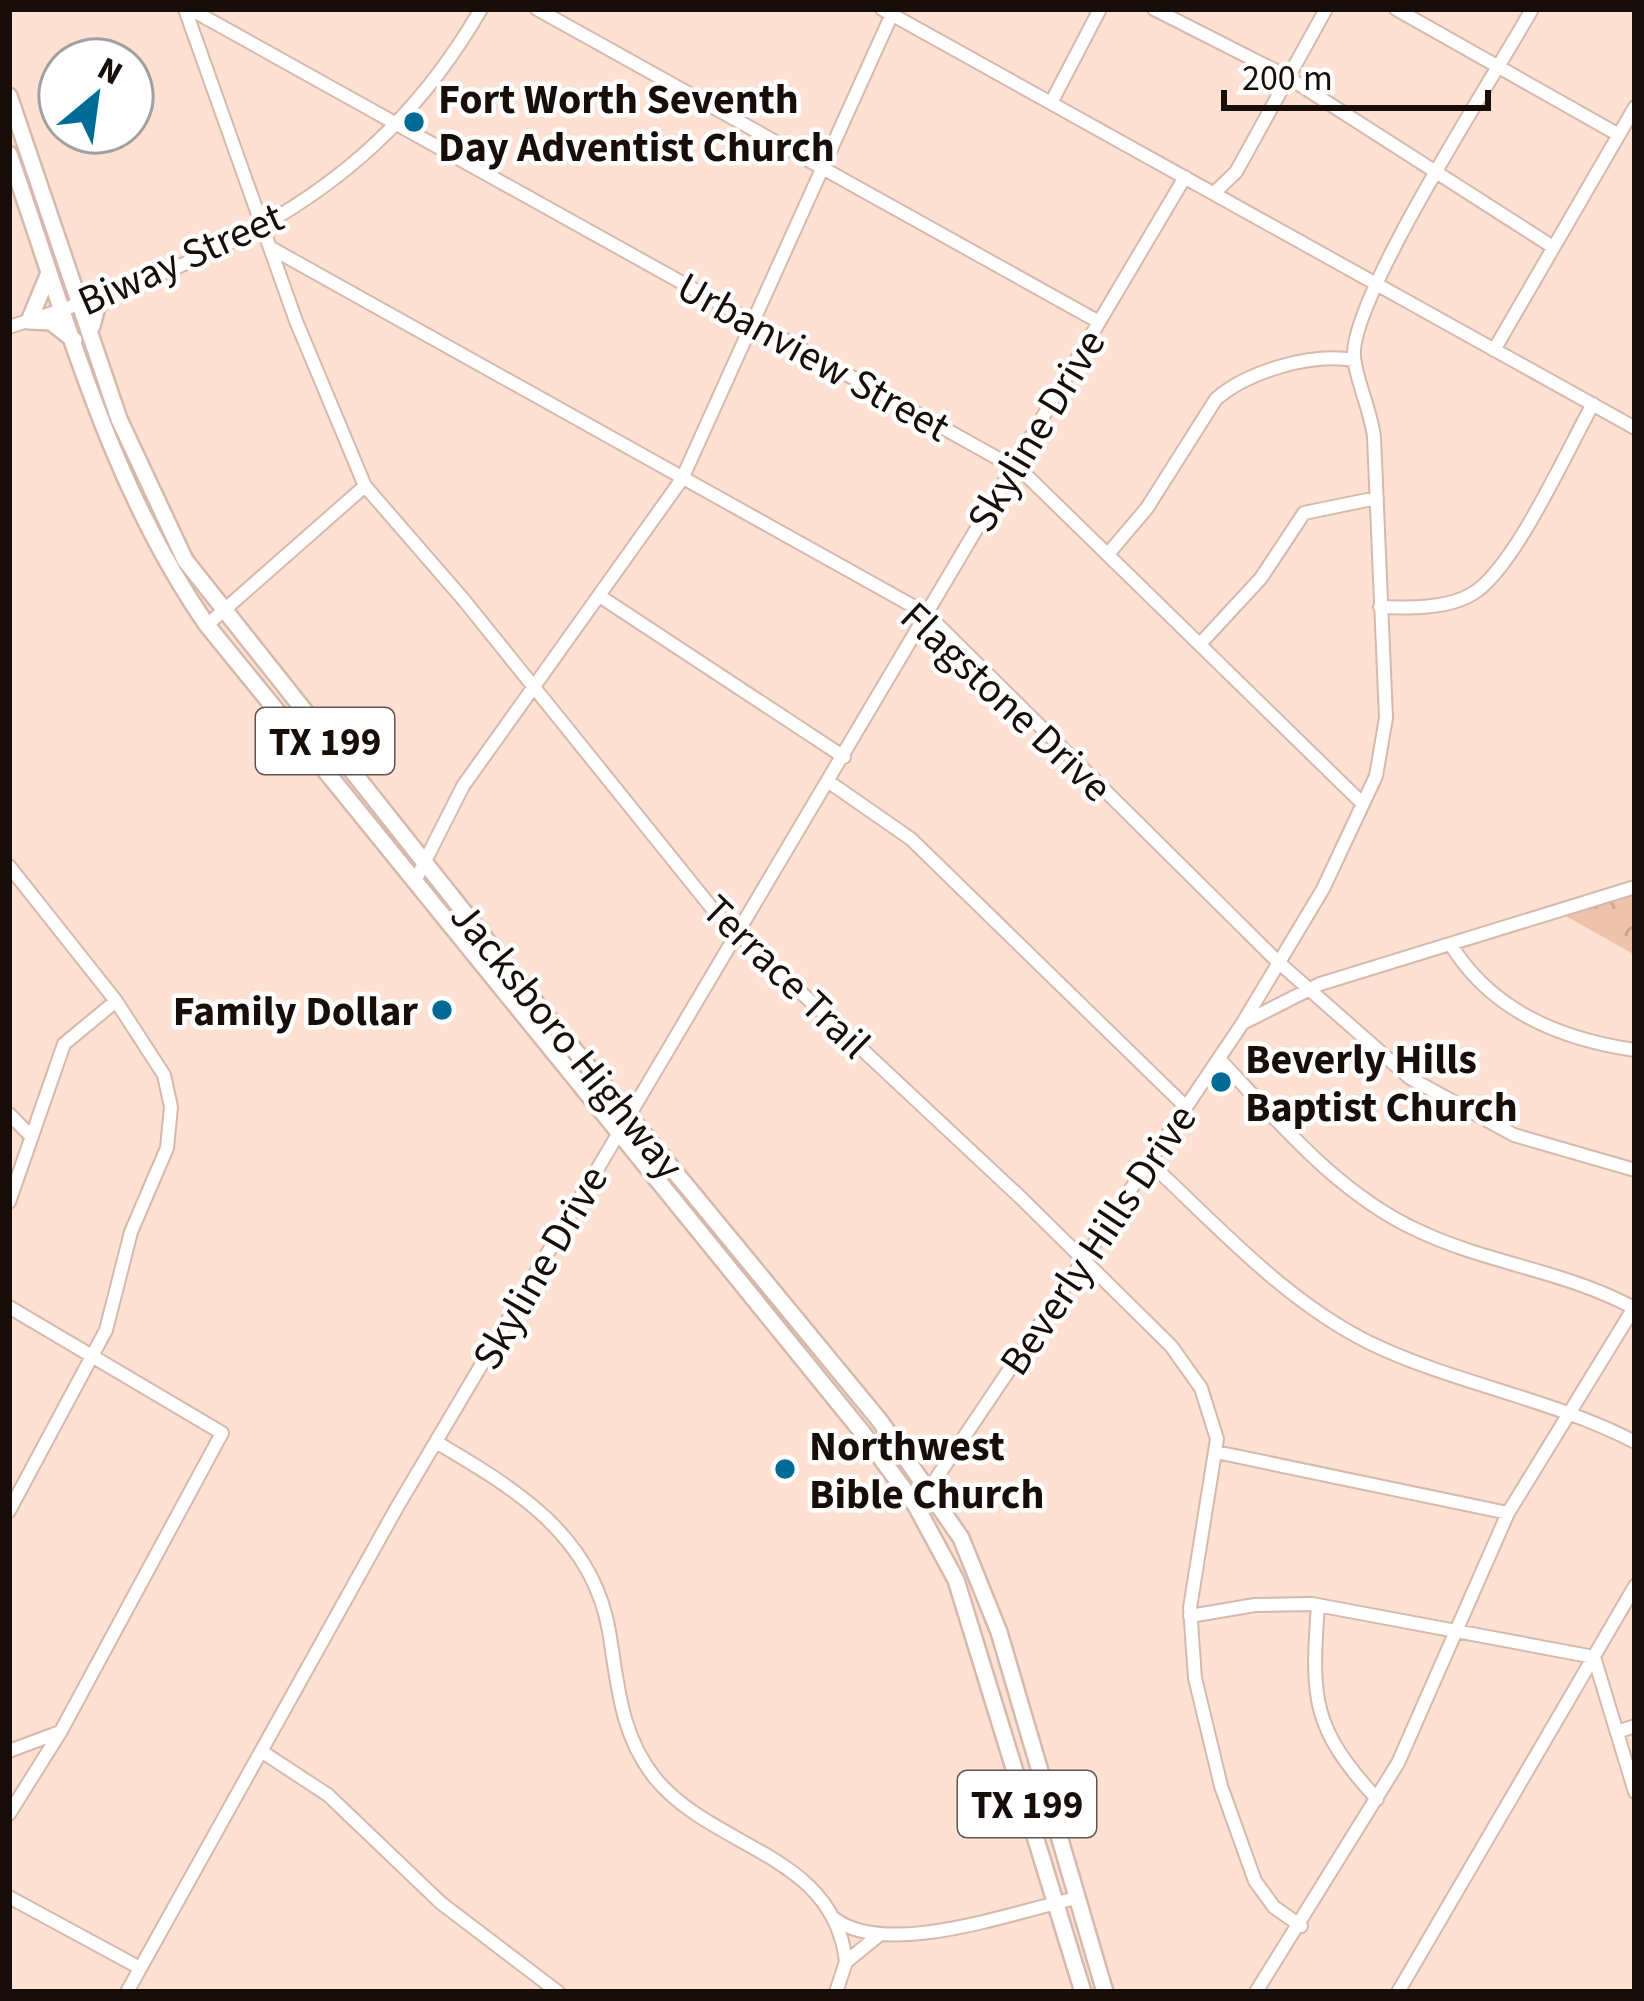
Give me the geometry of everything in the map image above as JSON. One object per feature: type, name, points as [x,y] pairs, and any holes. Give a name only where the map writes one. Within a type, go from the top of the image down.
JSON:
[{"type":"main road","name":"Jacksboro Highway","points":[[9,96],[15,150],[50,270],[72,307]]},
{"type":"main road","name":"Jacksboro Highway","points":[[15,150],[82,337],[112,452],[143,523],[207,625],[916,1506],[956,1580],[976,1635],[1082,1992]]},
{"type":"main road","points":[[50,270],[29,321],[53,323],[82,337],[98,299]]},
{"type":"main road","name":"Jacksboro Highway","points":[[82,337],[163,523],[230,606],[339,757],[930,1487],[989,1604],[1105,1992]]},
{"type":"main road","points":[[324,768],[339,757]]},
{"type":"main road","points":[[772,1323],[790,1310]]},
{"type":"street","name":"Urbanview Street","points":[[187,9],[1013,466],[1363,804]]},
{"type":"street","name":"Terrace Trail","points":[[187,9],[270,247],[364,486],[740,935],[1172,1346],[1211,1407],[1216,1451],[1190,1616],[1195,1678],[1221,1786],[1263,1895],[1301,1926]]},
{"type":"street","name":"Biway Street","points":[[9,327],[98,299],[263,228],[313,195],[394,124],[452,56],[481,9]]},
{"type":"street","points":[[537,9],[1099,322]]},
{"type":"street","points":[[1052,101],[1100,9]]},
{"type":"street","points":[[1154,9],[1286,76],[1553,247]]},
{"type":"street","points":[[1214,193],[1236,172],[1326,9]]},
{"type":"street","points":[[1396,9],[1619,135]]},
{"type":"street","points":[[1108,554],[1147,508],[1216,399],[1232,385],[1310,363],[1354,360],[1378,285],[1434,175],[1532,9]]},
{"type":"street","points":[[415,880],[464,786],[682,479],[824,167],[887,12],[1635,428]]},
{"type":"street","points":[[1494,350],[1635,107]]},
{"type":"street","name":"Skyline Drive","points":[[127,1992],[436,1442],[1185,177]]},
{"type":"street","name":"Flagstone Drive","points":[[270,247],[926,615],[1276,961],[1410,1078],[1514,1136],[1635,1171]]},
{"type":"street","name":"Beverly Hills Drive","points":[[916,1506],[1242,1024],[1323,889],[1363,804],[1384,747],[1370,406],[1354,360]]},
{"type":"street","points":[[1380,607],[1460,600],[1487,584],[1511,552],[1592,404]]},
{"type":"street","points":[[207,625],[364,486]]},
{"type":"street","points":[[1200,644],[1261,578],[1304,513],[1377,498]]},
{"type":"street","points":[[601,597],[844,757]]},
{"type":"street","points":[[829,782],[911,839],[1186,1107]]},
{"type":"street","points":[[9,866],[116,1001],[164,1075],[170,1127],[160,1170],[131,1232],[117,1302],[94,1355],[9,1511]]},
{"type":"street","points":[[1242,1024],[1306,989],[1635,887]]},
{"type":"street","points":[[9,901],[26,890]]},
{"type":"street","points":[[1451,945],[1472,975],[1518,1013],[1554,1030],[1635,1049]]},
{"type":"street","points":[[9,1202],[64,1044],[116,1001]]},
{"type":"street","points":[[1219,1059],[1314,1158],[1367,1202],[1468,1252],[1595,1287],[1635,1307],[1508,1514],[1377,1798],[1256,1992]]},
{"type":"street","points":[[9,1114],[32,1137]]},
{"type":"street","points":[[1151,1163],[1315,1312],[1419,1364],[1568,1410],[1635,1442]]},
{"type":"street","points":[[9,1306],[222,1433],[61,1732],[9,1814]]},
{"type":"street","points":[[436,1442],[528,1499],[561,1529],[584,1563],[608,1628],[622,1720],[652,1774],[693,1814],[789,1865],[849,1930],[880,1934],[951,1928],[1077,1898]]},
{"type":"street","points":[[1216,1451],[1508,1514]]},
{"type":"street","points":[[1399,1992],[1635,1586]]},
{"type":"street","points":[[1190,1616],[1255,1605],[1318,1605],[1594,1658]]},
{"type":"street","points":[[1318,1605],[1318,1707],[1334,1751],[1377,1798]]},
{"type":"street","points":[[1594,1658],[1635,1792]]},
{"type":"street","points":[[1617,1732],[1635,1726]]},
{"type":"street","points":[[9,1751],[61,1732]]},
{"type":"street","points":[[261,1751],[328,1795],[441,1903],[558,1992]]},
{"type":"street","points":[[9,1897],[140,1968]]},
{"type":"street","points":[[834,1918],[846,1961],[836,1992]]},
{"type":"street","points":[[846,1961],[880,1934]]},
{"type":"green space","points":[[1635,895],[1635,955],[1564,915]]},
{"type":"place","name":"Fort Worth Seventh Day Adventist Church","points":[[414,122]]},
{"type":"place","name":"Family Dollar","points":[[442,1010]]},
{"type":"place","name":"Beverly Hills Baptist Church","points":[[1221,1082]]},
{"type":"place","name":"Northwest Bible Church","points":[[785,1469]]}]
